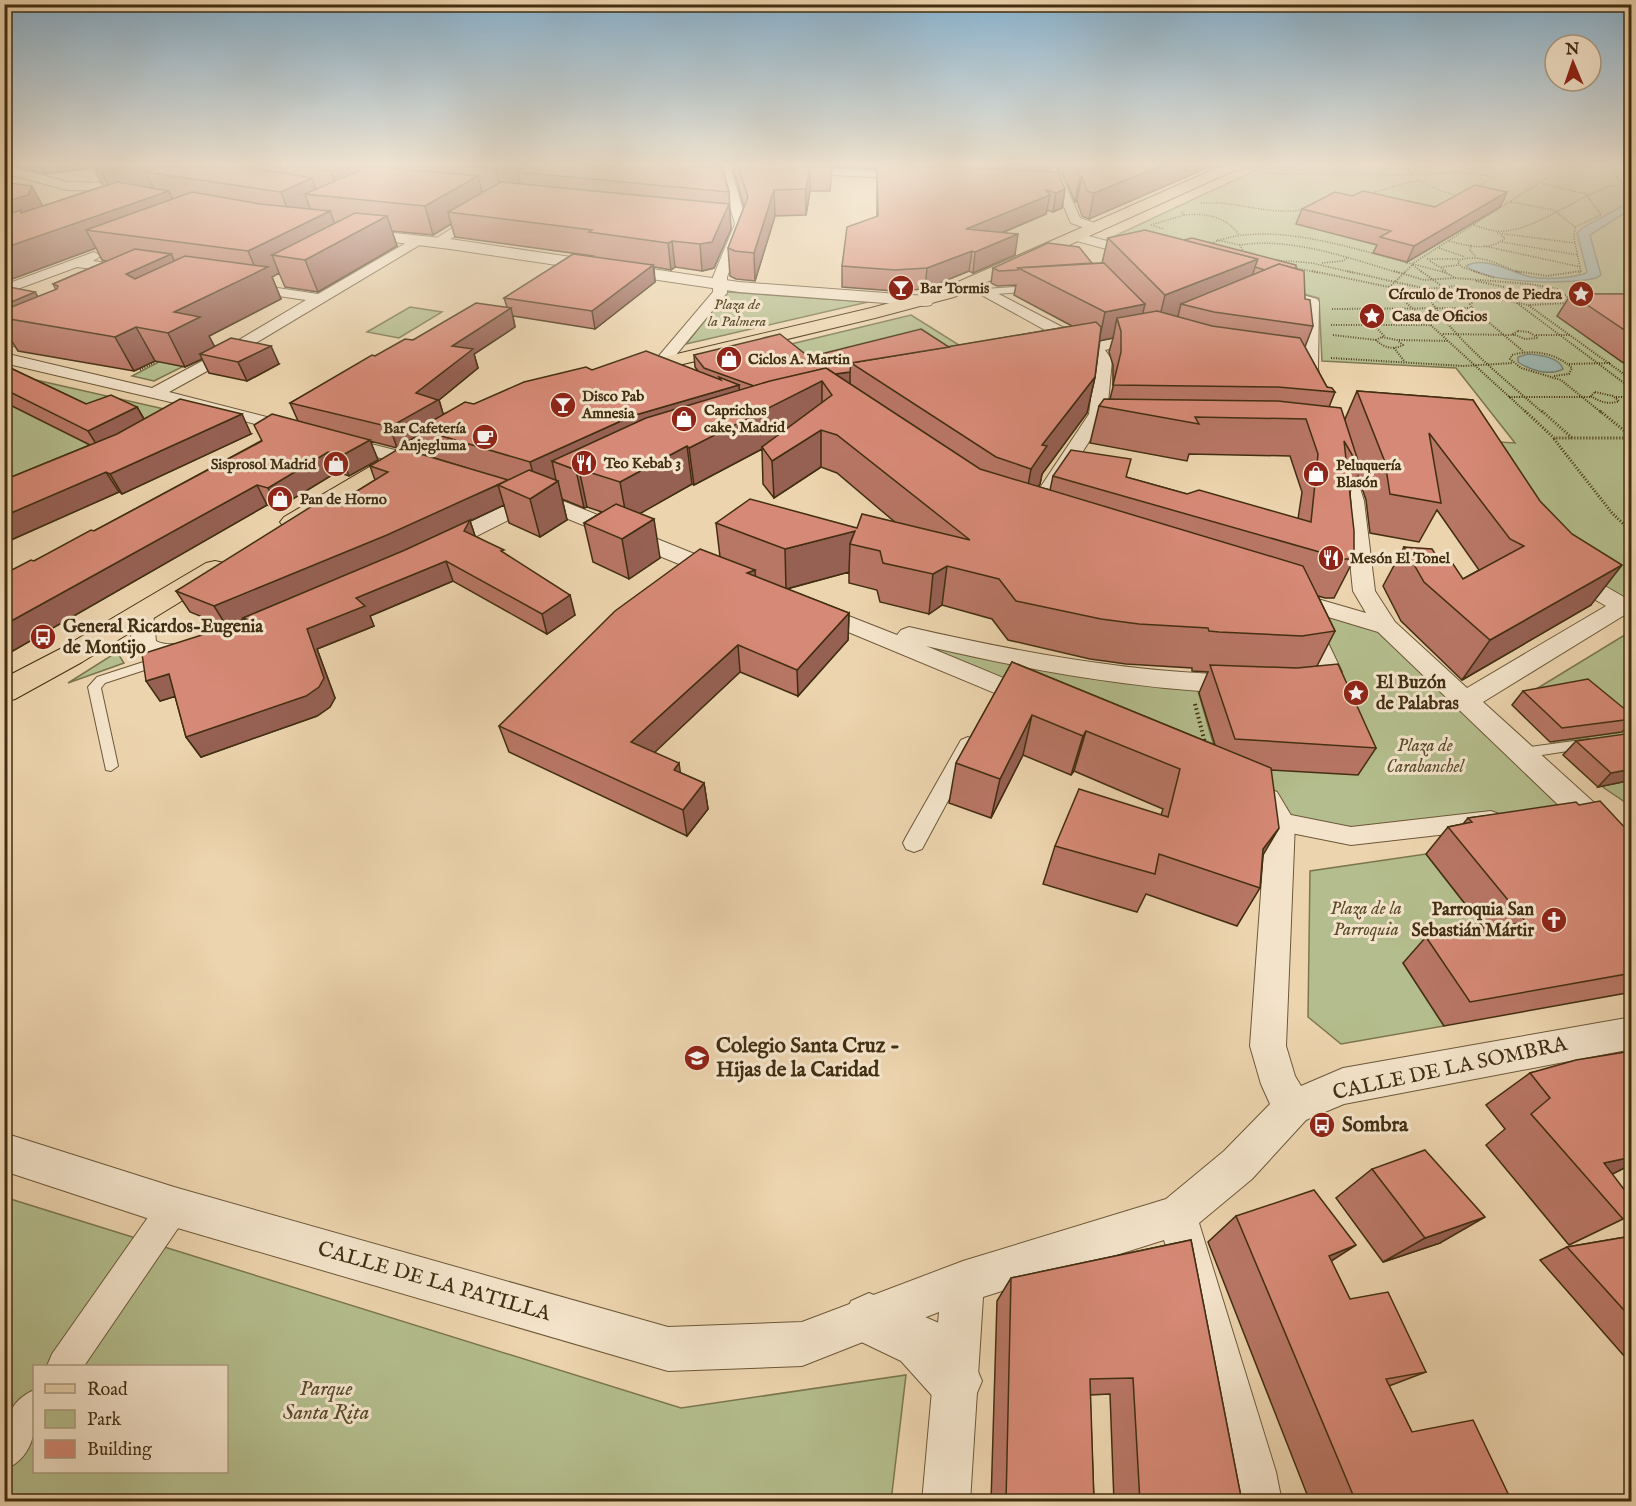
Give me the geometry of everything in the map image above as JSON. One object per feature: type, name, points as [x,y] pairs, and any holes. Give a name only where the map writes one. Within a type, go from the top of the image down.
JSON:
[{"type":"main road","points":[[612,375],[660,369],[979,288],[1076,244],[1090,233]]},
{"type":"main road","points":[[276,533],[476,414]]},
{"type":"main road","points":[[4,692],[56,664],[235,557]]},
{"type":"street","points":[[347,233],[436,242],[721,284],[925,301]]},
{"type":"street","points":[[436,242],[450,233]]},
{"type":"street","points":[[660,369],[720,293],[720,277],[733,233]]},
{"type":"street","points":[[340,248],[365,235]]},
{"type":"street","points":[[154,393],[223,356],[418,240]]},
{"type":"street","points":[[1076,244],[1156,259]]},
{"type":"street","points":[[4,290],[110,250]]},
{"type":"street","points":[[78,263],[148,273]]},
{"type":"street","points":[[264,290],[283,280]]},
{"type":"street","points":[[230,285],[319,298]]},
{"type":"street","points":[[979,288],[1051,288]]},
{"type":"street","points":[[979,288],[1101,354],[1104,360],[1098,414],[1020,514],[1052,525]]},
{"type":"street","points":[[1260,290],[1312,302],[1305,368],[1324,412]]},
{"type":"street","points":[[1040,358],[1091,349],[1154,333]]},
{"type":"street","points":[[4,358],[200,404],[450,471]]},
{"type":"street","points":[[185,412],[200,404]]},
{"type":"street","points":[[1088,428],[1111,428]]},
{"type":"street","points":[[1335,438],[1354,501],[1354,524],[1364,591],[1386,627],[1632,856]]},
{"type":"street","points":[[504,488],[536,498],[741,580]]},
{"type":"street","points":[[425,553],[558,489]]},
{"type":"street","points":[[1467,700],[1623,606],[1554,567]]},
{"type":"street","points":[[838,619],[1015,659],[1182,684],[1304,685],[1325,680],[1330,672],[1285,597],[1386,627]]},
{"type":"street","points":[[795,602],[838,619],[994,695],[1051,708]]},
{"type":"street","points":[[141,613],[144,645],[157,652],[183,651],[212,644]]},
{"type":"street","points":[[914,843],[979,725]]},
{"type":"street","points":[[1233,784],[1267,800],[1281,822],[1268,1046],[1279,1084],[1293,1107]]},
{"type":"street","points":[[1550,814],[1584,810]]},
{"type":"street","points":[[1281,822],[1351,836],[1515,818]]},
{"type":"street","name":"CALLE DE LA SOMBRA","points":[[963,1282],[1177,1216],[1238,1165],[1293,1107],[1343,1086],[1632,1033]]},
{"type":"street","name":"CALLE DE LA PATILLA","points":[[4,1152],[174,1208],[668,1349],[802,1344],[963,1282]]},
{"type":"street","points":[[64,1365],[174,1208]]},
{"type":"street","points":[[1177,1216],[1253,1472],[1258,1502]]},
{"type":"street","points":[[946,1502],[963,1282]]},
{"type":"street","points":[[869,1319],[920,1342],[955,1381]]},
{"type":"street","points":[[4,1452],[33,1409]]},
{"type":"lane","points":[[4,348],[43,332]]},
{"type":"lane","points":[[111,766],[94,687],[101,680],[147,666],[183,651]]},
{"type":"lane","points":[[1523,753],[1601,742]]},
{"type":"path","points":[[1389,287],[1412,264],[1462,233]]},
{"type":"path","points":[[1498,233],[1505,238],[1502,242]]},
{"type":"path","points":[[1505,233],[1575,243]]},
{"type":"path","points":[[1423,258],[1477,258],[1515,271],[1544,276],[1581,272],[1575,233]]},
{"type":"path","points":[[1210,250],[1218,249],[1212,243],[1217,240],[1239,235],[1264,234],[1309,241],[1446,272]]},
{"type":"path","points":[[1217,240],[1240,245],[1260,242],[1284,244],[1432,280],[1455,278],[1520,283],[1557,289],[1570,299],[1567,303],[1528,305],[1483,296],[1463,288],[1428,289],[1312,263]]},
{"type":"path","points":[[1449,242],[1484,246],[1581,267]]},
{"type":"path","points":[[1484,246],[1502,242],[1578,255]]},
{"type":"path","points":[[1240,245],[1243,250],[1258,256]]},
{"type":"path","points":[[1471,245],[1470,250],[1477,258]]},
{"type":"path","points":[[1438,248],[1463,258]]},
{"type":"path","points":[[1275,260],[1332,263],[1347,258]]},
{"type":"path","points":[[1459,265],[1459,260],[1463,258]]},
{"type":"path","points":[[1427,259],[1455,278],[1509,288],[1517,293],[1507,300]]},
{"type":"path","points":[[1272,264],[1389,287],[1554,438],[1612,513],[1632,531]]},
{"type":"path","points":[[1412,264],[1443,287]]},
{"type":"path","points":[[1440,267],[1459,265],[1508,282]]},
{"type":"path","points":[[1509,288],[1520,283]]},
{"type":"path","points":[[1428,289],[1425,291],[1434,308],[1487,363],[1573,438]]},
{"type":"path","points":[[1483,296],[1470,304],[1524,352]]},
{"type":"path","points":[[1513,301],[1632,389]]},
{"type":"path","points":[[1528,305],[1632,380]]},
{"type":"path","points":[[1326,309],[1473,308]]},
{"type":"path","points":[[1328,325],[1432,325]]},
{"type":"path","points":[[1375,325],[1385,337]]},
{"type":"path","points":[[1514,335],[1515,331],[1521,331],[1536,335],[1570,335]]},
{"type":"path","points":[[1328,334],[1376,340],[1385,337],[1398,340],[1449,341]]},
{"type":"path","points":[[1442,334],[1514,335],[1531,340],[1537,339],[1536,335]]},
{"type":"path","points":[[1376,340],[1379,344],[1394,348],[1403,345],[1398,340]]},
{"type":"path","points":[[1394,348],[1405,363]]},
{"type":"path","points":[[1513,363],[1512,356],[1524,352],[1554,357],[1569,364],[1610,363]]},
{"type":"path","points":[[1329,358],[1462,366],[1473,363],[1513,363],[1535,373],[1554,376],[1572,371],[1569,364]]},
{"type":"path","points":[[132,374],[161,359]]},
{"type":"path","points":[[1554,376],[1632,437]]},
{"type":"path","points":[[1592,397],[1593,393],[1599,392],[1616,397],[1632,397]]},
{"type":"path","points":[[1509,397],[1592,397],[1612,403],[1618,402],[1616,397]]},
{"type":"path","points":[[1554,438],[1632,437]]},
{"type":"path","points":[[1194,700],[1205,745]]},
{"type":"green space","points":[[1120,233],[1631,233],[1631,602],[1573,572],[1481,441],[1515,443],[1456,368],[1322,361],[1319,298],[1106,240]]},
{"type":"green space","name":"Plaza de la Palmera","points":[[728,292],[868,302],[686,344]]},
{"type":"green space","points":[[410,307],[442,312],[399,338],[367,332]]},
{"type":"green space","points":[[911,315],[983,360],[864,382],[783,346]]},
{"type":"green space","points":[[176,353],[200,358],[154,381],[132,376]]},
{"type":"green space","points":[[5,373],[173,411],[5,493]]},
{"type":"green space","name":"Plaza de Carabanchel","points":[[1309,610],[1386,633],[1584,810],[1351,836],[1291,824],[1287,808],[917,652],[930,640],[1196,684],[1220,767]]},
{"type":"green space","points":[[1631,635],[1631,806],[1604,788],[1517,709],[1515,702],[1623,636]]},
{"type":"green space","points":[[117,652],[124,663],[68,683]]},
{"type":"green space","name":"Plaza de la Parroquia","points":[[1426,854],[1499,948],[1403,963],[1444,1026],[1341,1044],[1308,1017],[1310,871]]},
{"type":"green space","name":"Parque Santa Rita","points":[[4,1197],[681,1408],[906,1375],[891,1501],[5,1501]]},
{"type":"water","points":[[1577,233],[1593,233],[1590,235],[1601,275],[1596,278],[1568,282],[1510,280],[1477,272],[1466,266],[1474,263],[1490,264],[1523,275],[1544,278],[1587,272]]},
{"type":"water","points":[[1528,354],[1553,359],[1563,369],[1540,372],[1518,362],[1518,357]]},
{"type":"building","points":[[4,233],[47,233],[4,248]]},
{"type":"building","points":[[111,233],[284,233],[248,251]]},
{"type":"building","points":[[315,233],[355,233],[305,260],[272,255]]},
{"type":"building","points":[[598,233],[716,233],[712,242],[700,244],[672,241],[668,243]]},
{"type":"building","points":[[734,233],[760,233],[754,253],[728,248]]},
{"type":"building","points":[[846,233],[1018,234],[975,252],[972,251],[927,268],[895,270],[842,266]]},
{"type":"building","points":[[1130,233],[1158,233],[1258,259],[1165,295],[1108,238]]},
{"type":"building","points":[[1387,233],[1436,233],[1414,246],[1380,237]]},
{"type":"building","points":[[1192,238],[1296,265],[1296,269],[1279,264],[1265,270],[1255,267],[1258,259],[1184,240]]},
{"type":"building","points":[[1048,243],[1079,247],[1092,263],[999,271],[993,268]]},
{"type":"building","points":[[135,249],[171,254],[126,274],[135,279],[185,256],[268,267],[174,312],[200,317],[168,333],[136,327],[115,337],[4,318],[4,310],[57,289],[58,286],[53,284]]},
{"type":"building","points":[[573,254],[653,265],[592,311],[504,298]]},
{"type":"building","points":[[1104,263],[1145,304],[1105,312],[1018,268]]},
{"type":"building","points":[[1279,264],[1304,271],[1305,299],[1310,300],[1313,326],[1214,312],[1181,304]]},
{"type":"building","points":[[4,286],[35,292],[4,305]]},
{"type":"building","points":[[1571,294],[1632,294],[1632,335]]},
{"type":"building","points":[[476,303],[511,308],[452,346],[473,349],[416,393],[438,400],[390,427],[290,403],[372,355],[375,356],[405,339],[413,340]]},
{"type":"building","points":[[1157,311],[1212,326],[1300,338],[1327,387],[1332,388],[1335,392],[1278,387],[1113,385],[1121,352],[1121,331],[1117,318]]},
{"type":"building","points":[[1096,322],[1101,327],[1095,377],[1042,445],[1047,446],[1031,469],[996,457],[851,363]]},
{"type":"building","points":[[921,329],[949,347],[851,363],[850,372],[835,374],[826,368],[754,386],[704,368],[694,355],[780,334],[809,357]]},
{"type":"building","points":[[231,338],[271,346],[238,362],[200,354]]},
{"type":"building","points":[[646,351],[739,385],[632,416],[530,462],[418,429],[465,402],[474,404],[524,382],[586,367],[592,370]]},
{"type":"building","points":[[4,365],[86,404],[111,395],[137,407],[88,431],[4,389]]},
{"type":"building","points":[[826,368],[980,469],[1303,566],[1335,631],[1302,636],[1219,632],[1209,631],[1208,628],[1101,619],[1016,601],[999,579],[947,566],[933,574],[883,563],[880,551],[850,544],[855,531],[785,549],[716,523],[750,499],[857,528],[862,514],[970,540],[837,435],[821,430],[772,461],[762,447],[832,395],[822,381],[689,448],[687,446],[620,482],[552,461],[646,418],[770,381]]},
{"type":"building","points":[[1357,391],[1473,400],[1540,501],[1572,534],[1622,565],[1490,640],[1424,582],[1404,547],[1432,549],[1438,558],[1449,558],[1463,579],[1524,546],[1510,539],[1429,433],[1441,503],[1390,494],[1385,462]]},
{"type":"building","points":[[180,399],[242,414],[110,474],[106,472],[4,516],[4,480],[117,434]]},
{"type":"building","points":[[1104,399],[1278,401],[1341,408],[1361,470],[1344,441],[1354,531],[1354,559],[1344,559],[1053,476],[1071,450],[1131,459],[1126,477],[1187,494],[1199,490],[1311,522],[1318,454],[1306,419],[1195,417],[1199,424],[1099,406]]},
{"type":"building","points":[[272,414],[370,440],[341,456],[328,452],[268,488],[257,485],[4,625],[4,574],[31,560],[34,561],[91,530],[94,531],[262,441],[254,425]]},
{"type":"building","points":[[400,448],[508,480],[387,535],[214,606],[176,591],[325,498],[338,503],[388,472],[370,466]]},
{"type":"building","points":[[529,470],[558,481],[530,499],[498,485]]},
{"type":"building","points":[[616,504],[654,519],[622,539],[584,523]]},
{"type":"building","points":[[470,520],[464,531],[504,550],[501,551],[570,595],[542,614],[446,561],[356,598],[365,606],[307,629],[324,678],[319,687],[306,696],[186,737],[169,674],[146,681],[142,654],[249,620],[243,618]]},
{"type":"building","points":[[700,549],[755,570],[747,573],[849,613],[797,670],[738,645],[631,742],[679,763],[674,770],[704,783],[683,810],[499,726],[615,611]]},
{"type":"building","points":[[1012,662],[1271,768],[1279,828],[1263,849],[1260,888],[1159,854],[1155,874],[1055,846],[1079,789],[1168,817],[1180,769],[1086,731],[1083,736],[1032,715],[1000,779],[956,763]]},
{"type":"building","points":[[1338,664],[1376,748],[1235,739],[1210,665],[1297,668]]},
{"type":"building","points":[[1588,679],[1632,715],[1632,719],[1562,728],[1523,691]]},
{"type":"building","points":[[1632,733],[1632,769],[1611,773],[1576,741]]},
{"type":"building","name":"Parroquia San Sebastián Mártir","points":[[1600,801],[1627,830],[1632,829],[1632,973],[1470,1002],[1426,937],[1526,922],[1448,827],[1472,822],[1468,818],[1576,802],[1579,805]]},
{"type":"building","points":[[1632,1051],[1632,1157],[1604,1163],[1632,1200],[1632,1213],[1623,1219],[1531,1114],[1550,1098],[1530,1073],[1576,1060]]},
{"type":"building","points":[[1425,1150],[1485,1217],[1425,1238],[1372,1169]]},
{"type":"building","points":[[1314,1190],[1356,1245],[1329,1256],[1350,1299],[1388,1292],[1426,1372],[1386,1379],[1412,1432],[1473,1420],[1512,1502],[1356,1502],[1236,1216]]},
{"type":"building","points":[[1632,1236],[1632,1319],[1567,1247]]},
{"type":"building","points":[[1191,1240],[1242,1502],[1140,1502],[1133,1378],[1090,1379],[1094,1502],[1006,1502],[1011,1278]]},
{"type":"place","name":"Bar Tormis","points":[[901,288]]},
{"type":"place","name":"Círculo de Tronos de Piedra","points":[[1581,294]]},
{"type":"place","name":"Casa de Oficios","points":[[1372,316]]},
{"type":"place","name":"Ciclos A. Martin","points":[[729,359]]},
{"type":"place","name":"Disco Pab Amnesia","points":[[563,405]]},
{"type":"place","name":"Caprichos cake, Madrid","points":[[684,419]]},
{"type":"place","name":"Bar Cafetería Anjegluma","points":[[485,437]]},
{"type":"place","name":"Teo Kebab 3","points":[[584,463]]},
{"type":"place","name":"Sisprosol Madrid","points":[[336,464]]},
{"type":"place","name":"Peluquería Blasón","points":[[1316,474]]},
{"type":"place","name":"Pan de Horno","points":[[280,499]]},
{"type":"place","name":"Mesón El Tonel","points":[[1331,558]]},
{"type":"place","name":"General Ricardos-Eugenia de Montijo","points":[[43,637]]},
{"type":"place","name":"El Buzón de Palabras","points":[[1356,693]]},
{"type":"place","name":"Parroquia San Sebastián Mártir","points":[[1554,920]]},
{"type":"place","name":"Colegio Santa Cruz - Hijas de la Caridad","points":[[697,1058]]},
{"type":"place","name":"Sombra","points":[[1322,1125]]}]
